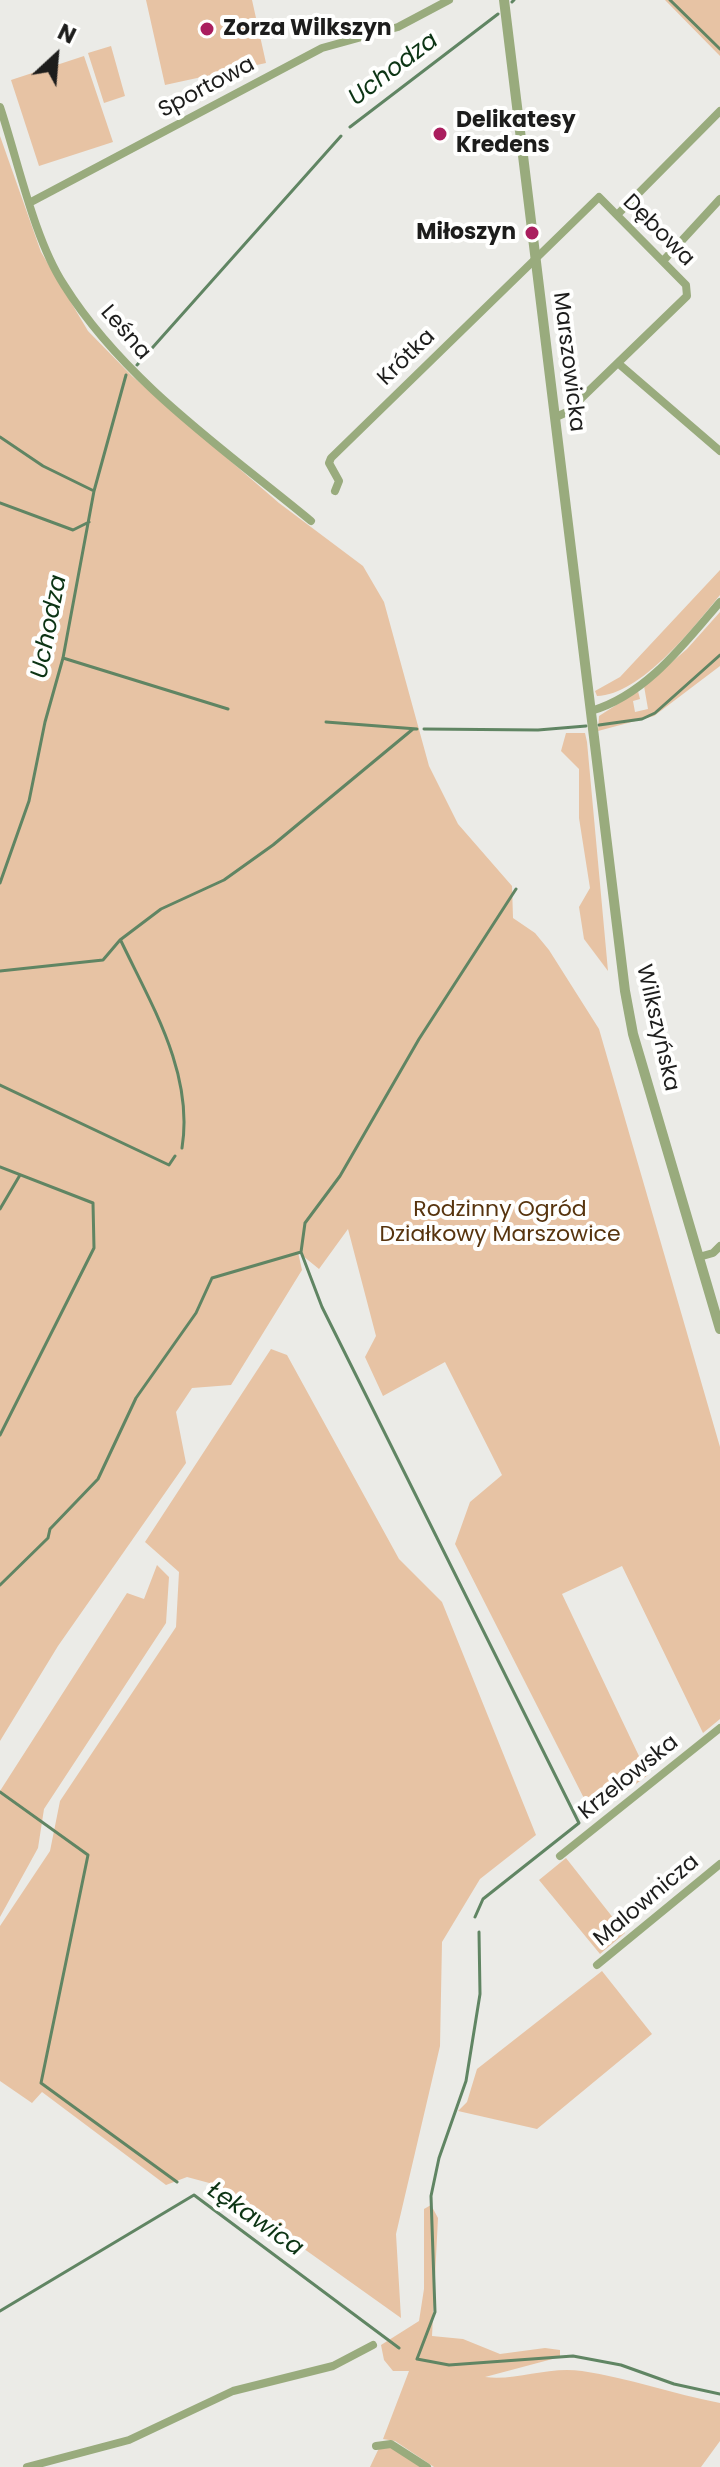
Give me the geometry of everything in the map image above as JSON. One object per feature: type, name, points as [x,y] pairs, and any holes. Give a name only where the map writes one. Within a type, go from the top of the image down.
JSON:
[{"type":"street","name":"Sportowa","points":[[31,202],[322,48],[398,27],[449,0]]},
{"type":"street","name":"Marszowicka","points":[[504,0],[593,728]]},
{"type":"street","name":"Leśna","points":[[0,107],[47,251],[63,284],[104,339],[148,385],[311,521]]},
{"type":"street","points":[[617,215],[720,111]]},
{"type":"street","name":"Dębowa","points":[[535,257],[599,197],[686,285],[687,296],[619,364],[567,412],[556,417]]},
{"type":"street","points":[[663,261],[720,199]]},
{"type":"street","name":"Krótka","points":[[335,491],[339,481],[329,463],[331,458],[535,257]]},
{"type":"street","points":[[619,364],[720,451]]},
{"type":"street","points":[[591,711],[616,701],[654,673],[681,649],[720,602]]},
{"type":"street","name":"Wilkszyńska","points":[[593,728],[633,1034],[720,1329]]},
{"type":"street","points":[[699,1257],[713,1253],[720,1246]]},
{"type":"street","name":"Krzelowska","points":[[560,1856],[720,1728]]},
{"type":"street","name":"Malownicza","points":[[597,1965],[720,1864]]},
{"type":"street","points":[[27,2467],[129,2440],[233,2391],[333,2366],[373,2345]]},
{"type":"street","points":[[376,2446],[391,2444],[427,2467]]},
{"type":"green space","name":"Zorza Wilkszyn","points":[[146,0],[252,0],[266,63],[165,85]]},
{"type":"green space","points":[[665,0],[720,0],[720,56]]},
{"type":"green space","points":[[111,46],[125,96],[104,103],[88,53]]},
{"type":"green space","points":[[84,56],[113,142],[39,166],[11,80]]},
{"type":"green space","name":"Rodzinny Ogród Działkowy Marszowice","points":[[0,136],[41,252],[88,331],[132,376],[279,503],[363,566],[384,602],[429,766],[458,824],[512,886],[513,918],[535,933],[549,950],[599,1029],[720,1447],[720,1719],[703,1733],[622,1566],[562,1594],[648,1775],[593,1816],[455,1544],[470,1502],[502,1475],[445,1362],[383,1396],[365,1357],[376,1336],[348,1229],[319,1269],[298,1252],[302,1270],[231,1385],[192,1388],[176,1412],[186,1463],[58,1646],[0,1741]]},
{"type":"green space","points":[[720,570],[720,595],[681,641],[631,684],[614,693],[597,696],[595,691],[620,677]]},
{"type":"green space","points":[[720,612],[720,666],[654,716],[598,731],[599,716],[638,691],[640,699],[633,701],[635,712],[648,709],[644,686],[687,649]]},
{"type":"green space","points":[[566,733],[585,733],[587,742],[608,971],[584,939],[579,907],[590,888],[579,818],[579,769],[561,751]]},
{"type":"green space","points":[[271,1349],[287,1355],[399,1559],[442,1602],[536,1835],[480,1879],[442,1942],[440,2046],[396,2234],[401,2318],[213,2184],[187,2177],[166,2185],[42,2092],[32,2103],[0,2081],[0,1926],[50,1851],[60,1801],[176,1627],[179,1572],[145,1542]]},
{"type":"green space","points":[[157,1565],[169,1577],[166,1623],[44,1809],[38,1848],[0,1917],[0,1791],[127,1593],[144,1599]]},
{"type":"green space","points":[[566,1858],[625,1933],[600,1954],[539,1880]]},
{"type":"green space","points":[[602,1971],[652,2034],[537,2129],[458,2111],[467,2102],[477,2069]]},
{"type":"green space","points":[[431,2205],[438,2218],[432,2336],[463,2339],[500,2354],[545,2348],[560,2350],[560,2357],[485,2377],[557,2370],[582,2371],[720,2403],[720,2441],[701,2467],[434,2467],[395,2441],[383,2439],[409,2371],[393,2371],[384,2360],[381,2345],[419,2321],[424,2289],[424,2209]]},
{"type":"green space","points":[[390,2446],[424,2467],[370,2467],[379,2448]]},
{"type":"waterway","points":[[670,0],[720,49]]},
{"type":"waterway","name":"Uchodza","points":[[350,127],[498,14]]},
{"type":"waterway","name":"Uchodza","points":[[137,365],[341,136]]},
{"type":"waterway","name":"Uchodza","points":[[0,883],[29,801],[45,722],[63,658],[94,491],[126,375]]},
{"type":"waterway","points":[[0,437],[43,466],[94,491]]},
{"type":"waterway","points":[[0,503],[73,530],[89,522]]},
{"type":"waterway","points":[[599,725],[642,719],[655,713],[720,655]]},
{"type":"waterway","points":[[63,658],[228,709]]},
{"type":"waterway","points":[[326,722],[417,729]]},
{"type":"waterway","points":[[424,729],[538,730],[586,726]]},
{"type":"waterway","points":[[0,971],[103,960],[120,940],[161,909],[224,880],[273,845],[413,729]]},
{"type":"waterway","points":[[0,1585],[48,1538],[50,1529],[98,1479],[136,1398],[196,1313],[212,1278],[301,1252],[305,1223],[340,1176],[419,1039],[516,889]]},
{"type":"waterway","points":[[121,941],[168,1041],[176,1067],[182,1094],[182,1148]]},
{"type":"waterway","points":[[0,1085],[169,1165],[175,1156]]},
{"type":"waterway","points":[[0,1167],[93,1203],[94,1248],[0,1435]]},
{"type":"waterway","points":[[0,1209],[20,1175]]},
{"type":"waterway","points":[[301,1252],[322,1307],[579,1823],[483,1899],[475,1917]]},
{"type":"waterway","points":[[0,1792],[88,1855],[41,2083],[177,2182]]},
{"type":"waterway","points":[[479,1932],[480,1994],[466,2081],[439,2158],[431,2196],[435,2312],[417,2359],[449,2365],[573,2356],[621,2365],[674,2384],[720,2394]]},
{"type":"waterway","name":"Łękawica","points":[[0,2311],[194,2195],[399,2348]]},
{"type":"place","name":"Zorza Wilkszyn","points":[[207,29]]},
{"type":"place","name":"Delikatesy Kredens","points":[[440,134]]},
{"type":"place","name":"Miłoszyn","points":[[532,233]]}]
